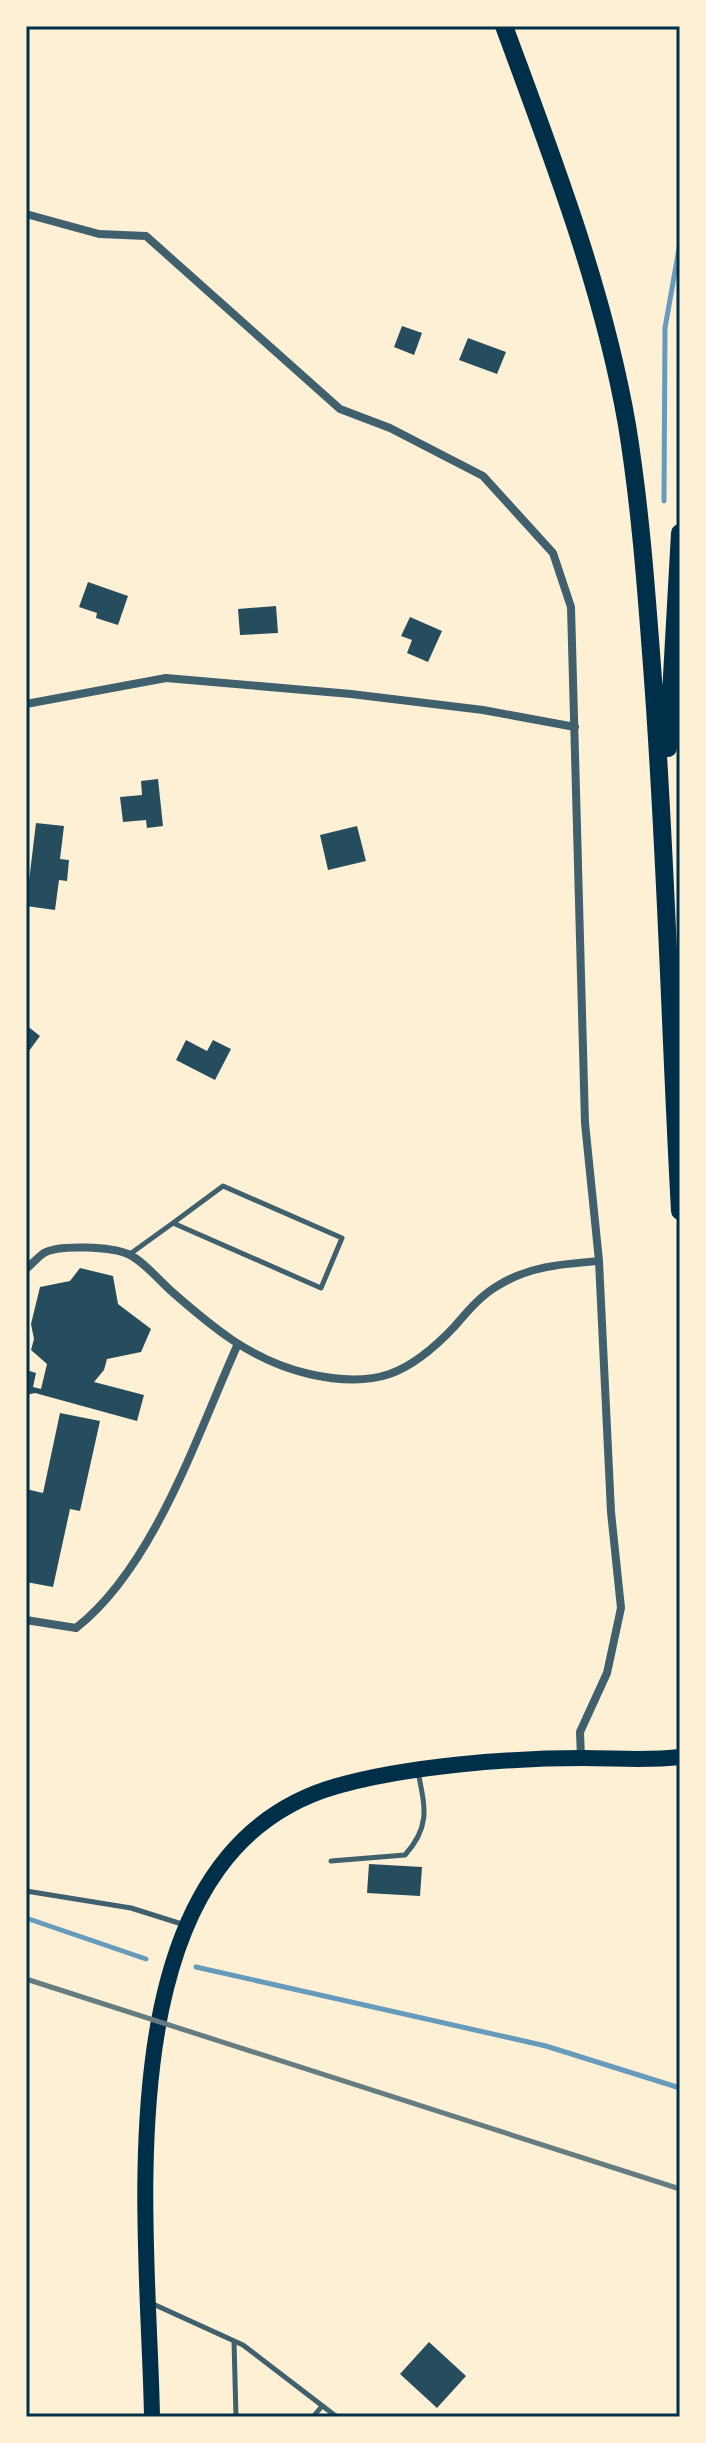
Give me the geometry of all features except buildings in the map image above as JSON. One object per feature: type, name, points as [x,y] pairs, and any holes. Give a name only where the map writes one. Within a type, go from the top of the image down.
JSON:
[{"type":"highway","points":[[504,26],[588,266],[626,424],[641,526],[664,827],[680,1211]]},
{"type":"highway","points":[[664,827],[680,533]]},
{"type":"main road","points":[[152,2417],[148,2111],[161,2021],[186,1926],[204,1888],[228,1855],[276,1812],[339,1785],[418,1771],[581,1758],[678,1758]]},
{"type":"street","points":[[26,214],[99,234],[146,236],[340,409],[390,428],[483,476],[553,553],[571,607],[585,1123],[599,1261],[611,1512],[621,1608],[607,1673],[580,1732],[581,1758]]},
{"type":"street","points":[[26,704],[166,678],[483,710],[575,727]]},
{"type":"street","points":[[26,1269],[46,1252],[61,1249],[76,1247],[129,1254],[237,1346],[304,1373],[350,1381],[389,1376],[407,1369],[427,1354],[474,1304],[497,1285],[549,1265],[599,1261]]},
{"type":"street","points":[[26,1620],[76,1628],[94,1613],[153,1533],[237,1346]]},
{"type":"lane","points":[[129,1254],[223,1186],[342,1238],[321,1288],[173,1223]]},
{"type":"lane","points":[[331,1861],[405,1855],[418,1841],[426,1812],[418,1771]]},
{"type":"lane","points":[[26,1891],[131,1908],[186,1926]]},
{"type":"lane","points":[[149,2302],[234,2341],[337,2417]]},
{"type":"lane","points":[[234,2341],[236,2417]]},
{"type":"lane","points":[[313,2417],[322,2406]]},
{"type":"waterway","points":[[664,501],[665,328],[680,243]]},
{"type":"waterway","points":[[26,1918],[146,1959]]},
{"type":"waterway","points":[[196,1967],[546,2046],[680,2088]]},
{"type":"railway","points":[[26,1979],[680,2189]]}]
